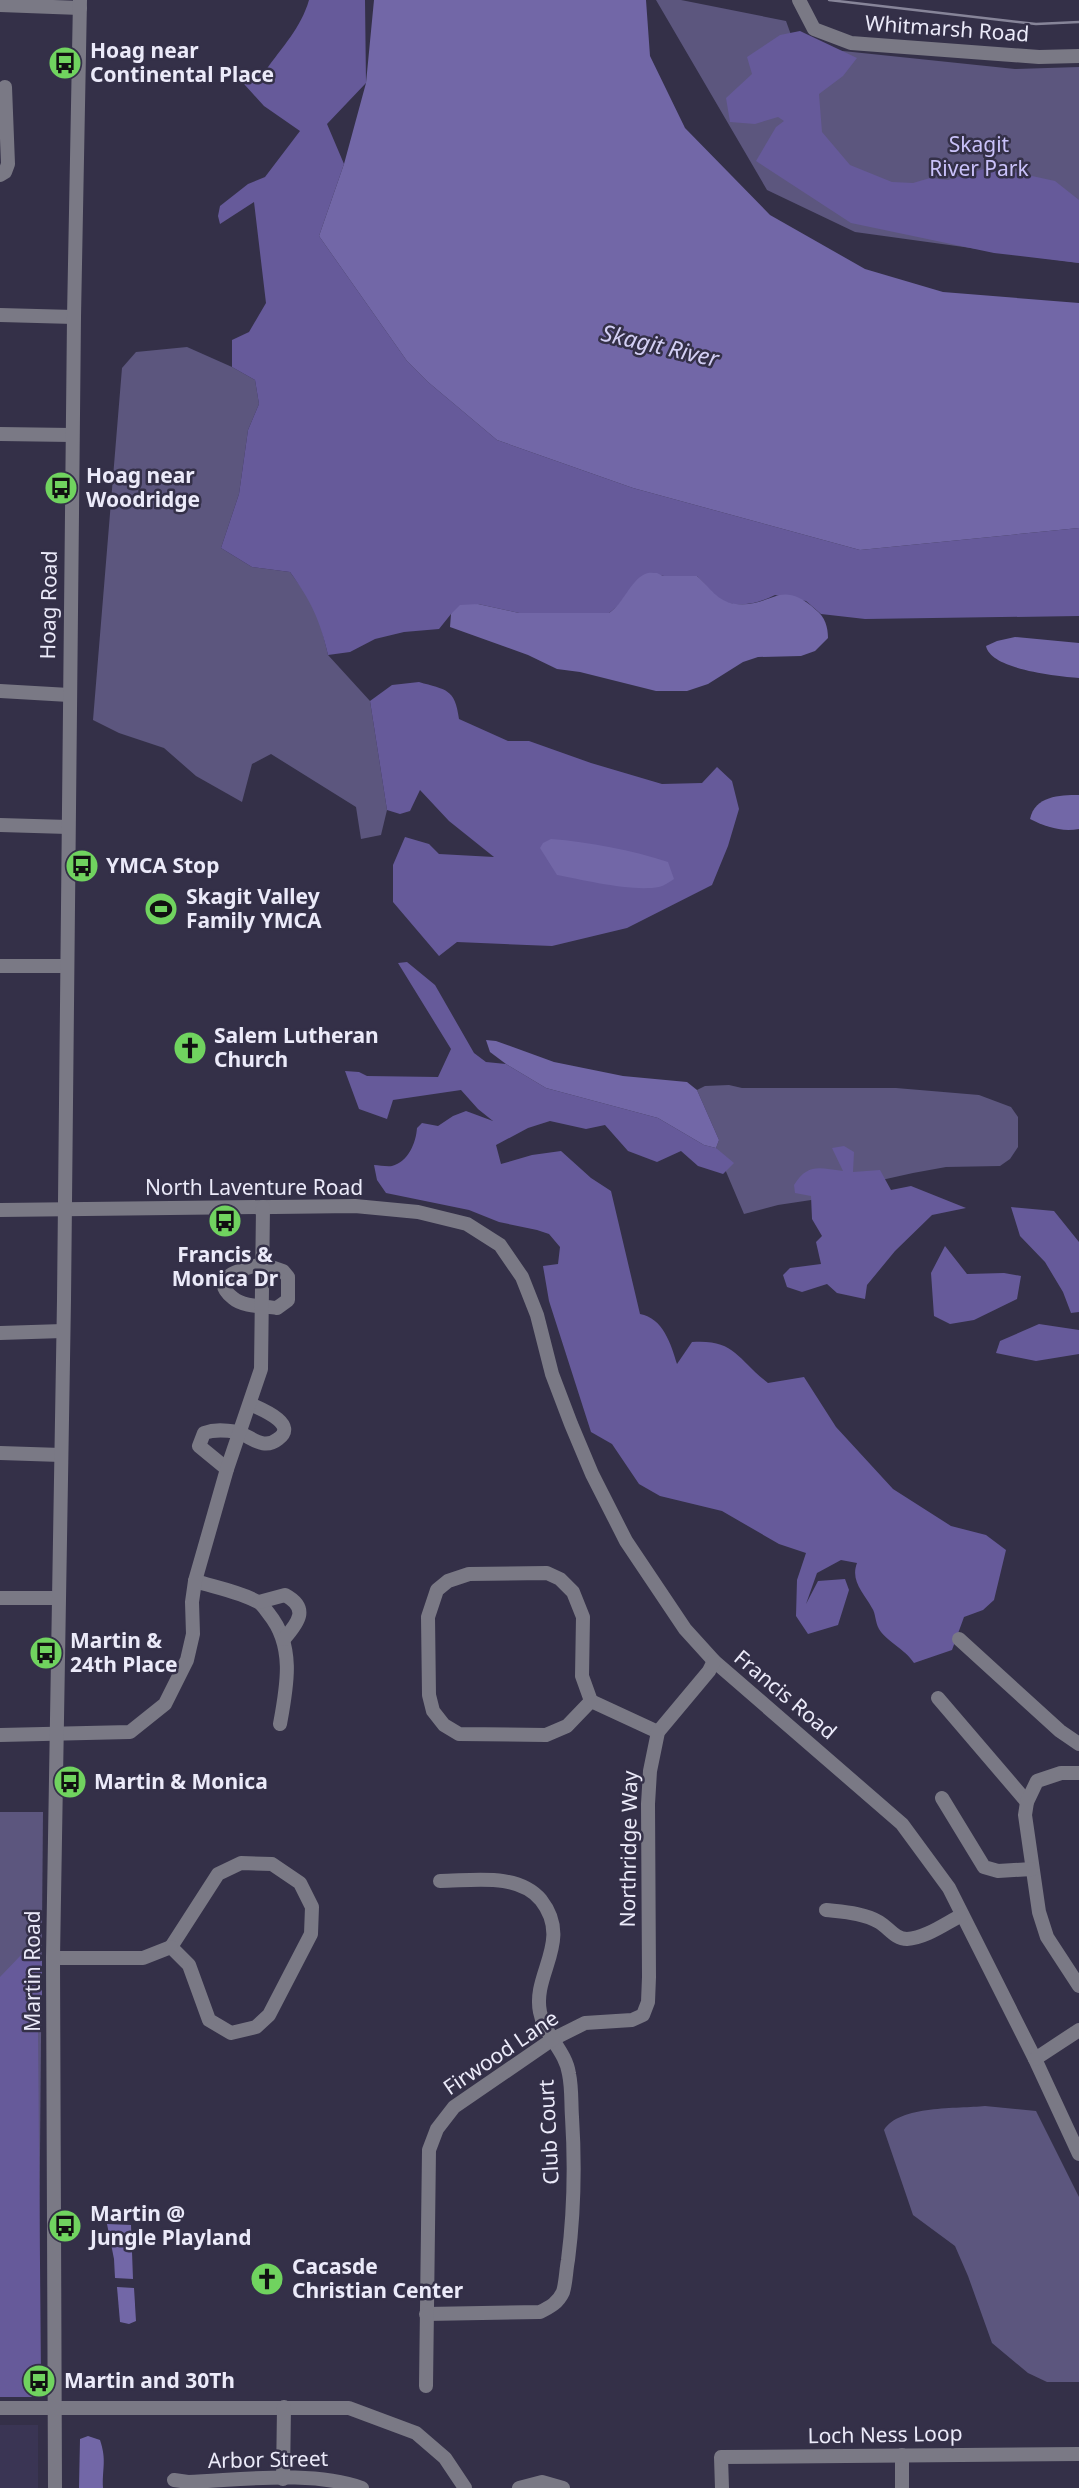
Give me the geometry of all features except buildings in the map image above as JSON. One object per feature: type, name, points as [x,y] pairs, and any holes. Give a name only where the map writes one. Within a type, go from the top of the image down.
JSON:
[{"type":"street","name":"Whitmarsh Road","points":[[799,0],[814,29],[851,43],[1039,57],[1079,56]]},
{"type":"street","points":[[0,5],[80,4]]},
{"type":"street","name":"Hoag Road","points":[[64,1210],[72,435],[80,4]]},
{"type":"street","points":[[0,175],[5,172],[8,164],[5,87]]},
{"type":"street","points":[[0,315],[74,317]]},
{"type":"street","points":[[0,433],[72,435]]},
{"type":"street","points":[[0,691],[69,695]]},
{"type":"street","points":[[0,825],[68,827]]},
{"type":"street","points":[[0,966],[66,966]]},
{"type":"street","name":"North Laventure Road","points":[[0,1210],[355,1206],[418,1212],[467,1224],[500,1245]]},
{"type":"street","points":[[0,1735],[130,1732],[165,1704],[187,1660],[192,1634],[195,1581],[227,1469],[261,1369],[263,1207]]},
{"type":"street","name":"Martin Road","points":[[55,2488],[53,1958],[64,1210]]},
{"type":"street","name":"Francis Road","points":[[500,1245],[522,1277],[537,1315],[552,1374],[570,1424],[626,1541],[685,1629],[714,1661],[902,1825],[949,1888],[1035,2059],[1079,2154]]},
{"type":"street","points":[[263,1264],[283,1271],[288,1277],[288,1300],[277,1308],[243,1303],[233,1298],[226,1290],[225,1283],[230,1274],[238,1269],[263,1264]]},
{"type":"street","points":[[0,1333],[64,1331]]},
{"type":"street","points":[[227,1469],[199,1446],[204,1433],[215,1429],[240,1433],[251,1441],[263,1443],[271,1443],[281,1438],[281,1421],[269,1412],[250,1404]]},
{"type":"street","points":[[0,1453],[61,1455]]},
{"type":"street","points":[[591,1701],[567,1726],[546,1735],[458,1734],[444,1725],[433,1711],[429,1695],[428,1617],[437,1590],[447,1581],[469,1574],[547,1573],[560,1579],[573,1592],[583,1617],[582,1676],[591,1701],[658,1732]]},
{"type":"street","points":[[195,1581],[260,1602],[285,1595],[296,1601],[300,1611],[298,1622],[284,1639]]},
{"type":"street","points":[[0,1598],[58,1598]]},
{"type":"street","points":[[260,1602],[274,1620],[284,1639],[287,1652],[286,1692],[280,1724]]},
{"type":"street","points":[[959,1639],[1060,1731],[1079,1744]]},
{"type":"street","name":"Northridge Way","points":[[643,2015],[648,2002],[649,1977],[650,1771],[658,1732],[709,1671],[714,1661]]},
{"type":"street","points":[[938,1698],[1027,1802]]},
{"type":"street","points":[[1079,1773],[1061,1773],[1038,1781],[1027,1802],[1025,1815],[1039,1912],[1047,1937],[1079,1986]]},
{"type":"street","points":[[942,1798],[984,1867],[999,1871],[1032,1869]]},
{"type":"street","points":[[53,1958],[143,1958],[171,1947],[218,1874],[241,1863],[272,1864],[300,1883],[312,1907],[311,1934],[269,2015],[257,2027],[231,2033],[209,2020],[189,1965],[171,1947]]},
{"type":"street","name":"Club Court","points":[[426,2314],[540,2312],[556,2304],[564,2290],[573,2199],[569,2072],[553,2039],[545,2030],[539,2010],[541,1990],[551,1953],[553,1923],[540,1899],[521,1885],[496,1880],[440,1881]]},
{"type":"street","points":[[826,1910],[856,1914],[880,1922],[903,1939],[919,1937],[962,1915]]},
{"type":"street","name":"Firwood Lane","points":[[426,2386],[429,2150],[438,2129],[454,2107],[553,2039],[585,2024],[632,2020],[643,2015]]},
{"type":"street","points":[[1035,2059],[1079,2030]]},
{"type":"street","points":[[283,2479],[284,2407]]},
{"type":"street","points":[[0,2408],[349,2408],[415,2433],[445,2458],[465,2488]]},
{"type":"street","name":"Loch Ness Loop","points":[[722,2488],[721,2457],[1079,2454]]},
{"type":"street","points":[[902,2455],[902,2488]]},
{"type":"street","name":"Arbor Street","points":[[174,2480],[234,2484],[283,2479],[340,2480],[362,2488]]},
{"type":"street","points":[[519,2488],[542,2482],[563,2488]]},
{"type":"shaded area","points":[[309,0],[365,0],[366,83],[327,124],[344,164],[319,236],[407,361],[497,440],[633,488],[860,550],[1079,528],[1079,616],[865,619],[821,614],[806,601],[775,595],[755,602],[728,603],[717,598],[697,576],[654,575],[638,580],[619,605],[609,613],[519,613],[478,604],[451,614],[439,629],[404,632],[375,639],[350,652],[328,655],[314,611],[290,572],[252,567],[221,548],[239,494],[248,430],[259,404],[255,380],[232,367],[232,340],[249,332],[266,303],[254,202],[220,224],[218,216],[220,206],[248,184],[265,177],[300,131],[264,106],[235,74],[266,70],[296,28]]},
{"type":"shaded area","points":[[800,31],[857,58],[843,76],[819,94],[822,132],[850,165],[892,182],[913,183],[930,178],[948,180],[990,167],[1055,181],[1079,200],[1079,263],[994,253],[851,223],[756,161],[776,127],[784,121],[778,117],[755,124],[730,122],[726,98],[752,74],[747,57],[780,35]]},
{"type":"shaded area","points":[[419,682],[448,692],[455,701],[459,719],[508,741],[529,741],[662,784],[702,783],[717,767],[732,781],[739,809],[712,885],[627,928],[552,946],[457,942],[439,956],[393,902],[393,865],[405,837],[429,844],[439,854],[494,857],[449,821],[420,790],[410,811],[400,814],[387,810],[370,701],[392,685]]},
{"type":"shaded area","points":[[407,962],[435,985],[474,1053],[486,1062],[506,1064],[546,1088],[658,1118],[704,1145],[716,1148],[734,1163],[723,1174],[698,1166],[681,1151],[657,1162],[628,1151],[605,1125],[586,1129],[550,1121],[528,1128],[496,1145],[501,1164],[532,1155],[561,1151],[591,1178],[611,1191],[640,1314],[648,1316],[660,1326],[669,1340],[677,1364],[692,1342],[706,1342],[727,1347],[768,1383],[804,1377],[836,1427],[893,1489],[951,1526],[986,1535],[1006,1550],[994,1600],[983,1610],[964,1617],[952,1650],[914,1663],[879,1629],[873,1610],[855,1576],[857,1563],[841,1560],[817,1573],[806,1604],[818,1581],[845,1579],[849,1590],[838,1625],[808,1634],[796,1616],[797,1580],[806,1553],[779,1544],[722,1511],[660,1496],[639,1484],[612,1444],[591,1432],[549,1301],[543,1266],[558,1264],[560,1247],[549,1234],[499,1222],[469,1210],[386,1193],[377,1180],[374,1165],[392,1166],[403,1160],[415,1140],[417,1128],[422,1123],[438,1126],[466,1111],[493,1121],[461,1090],[393,1100],[387,1119],[359,1109],[345,1071],[359,1072],[367,1076],[438,1077],[451,1049],[398,963]]},
{"type":"shaded area","points":[[844,1146],[854,1152],[853,1172],[880,1170],[891,1190],[911,1186],[966,1208],[932,1215],[895,1251],[867,1285],[865,1299],[837,1293],[827,1284],[802,1292],[787,1287],[783,1275],[790,1268],[821,1264],[816,1242],[822,1236],[812,1219],[811,1196],[795,1193],[794,1185],[809,1170],[821,1168],[843,1171],[832,1148]]},
{"type":"shaded area","points":[[1011,1207],[1054,1211],[1079,1242],[1079,1312],[1071,1313],[1063,1292],[1045,1262],[1020,1236]]},
{"type":"shaded area","points":[[945,1246],[967,1274],[1004,1273],[1021,1276],[1017,1299],[974,1320],[950,1324],[934,1316],[931,1273]]},
{"type":"shaded area","points":[[1039,1324],[1079,1330],[1079,1354],[1036,1361],[996,1353],[1000,1341]]},
{"type":"shaded area","points":[[22,1954],[42,1957],[42,1999],[38,2032],[41,2376],[39,2397],[0,2397],[0,1977]]},
{"type":"shaded area","points":[[0,2425],[38,2425],[38,2488],[0,2488]]},
{"type":"green space","name":"Skagit River Park","points":[[656,0],[681,0],[786,21],[795,46],[1015,69],[1079,67],[1079,263],[855,232],[767,190]]},
{"type":"green space","points":[[187,347],[255,380],[259,404],[248,430],[239,494],[221,548],[252,567],[290,572],[306,594],[320,622],[328,655],[370,701],[387,810],[381,835],[361,839],[356,807],[271,754],[252,764],[242,802],[196,776],[164,748],[119,733],[93,720],[122,368],[136,352]]},
{"type":"green space","points":[[729,1085],[742,1088],[896,1088],[979,1095],[1011,1107],[1018,1117],[1018,1147],[1010,1159],[1000,1166],[946,1167],[913,1173],[877,1181],[831,1197],[778,1205],[744,1214],[716,1148],[719,1140],[697,1090],[705,1086]]},
{"type":"green space","points":[[0,1812],[43,1812],[38,2381],[0,2395]]},
{"type":"green space","points":[[985,2106],[1036,2111],[1079,2197],[1079,2382],[1047,2382],[1028,2373],[992,2343],[955,2246],[913,2215],[884,2130],[902,2116],[915,2112]]},
{"type":"water","name":"Skagit River","points":[[374,0],[646,0],[650,56],[685,128],[770,215],[865,269],[943,292],[1079,303],[1079,528],[860,550],[633,488],[497,440],[407,361],[319,236],[344,164],[366,83]]},
{"type":"water","points":[[657,573],[663,576],[697,576],[729,603],[749,604],[776,596],[793,596],[803,600],[822,616],[827,626],[828,638],[815,651],[801,656],[758,657],[743,662],[708,684],[687,691],[656,691],[557,669],[528,655],[450,627],[451,614],[460,605],[478,604],[519,613],[609,613],[640,577]]},
{"type":"water","points":[[1015,637],[1079,643],[1079,678],[1012,666],[1000,661],[986,646]]},
{"type":"water","points":[[1079,795],[1079,829],[1054,828],[1030,819],[1042,801]]},
{"type":"water","points":[[551,839],[610,847],[668,862],[674,879],[659,887],[635,888],[557,875],[540,848]]},
{"type":"water","points":[[486,1040],[496,1041],[554,1062],[623,1076],[687,1082],[697,1090],[719,1140],[716,1148],[704,1145],[658,1118],[546,1088],[490,1052]]},
{"type":"water","points":[[107,2224],[131,2225],[133,2279],[115,2278]]},
{"type":"water","points":[[117,2287],[134,2288],[136,2321],[129,2324],[120,2322]]},
{"type":"water","points":[[88,2436],[100,2440],[104,2459],[103,2488],[79,2488],[80,2439]]},
{"type":"railway","points":[[829,0],[1036,24],[1079,22]]},
{"type":"place","name":"Hoag near Continental Place","points":[[65,63]]},
{"type":"place","name":"Hoag near Woodridge","points":[[61,488]]},
{"type":"place","name":"YMCA Stop","points":[[82,866]]},
{"type":"place","name":"Skagit Valley Family YMCA","points":[[161,909]]},
{"type":"place","name":"Salem Lutheran Church","points":[[190,1048]]},
{"type":"place","name":"Francis & Monica Dr","points":[[225,1221]]},
{"type":"place","name":"Martin & 24th Place","points":[[46,1653]]},
{"type":"place","name":"Martin & Monica","points":[[70,1782]]},
{"type":"place","name":"Martin @ Jungle Playland","points":[[65,2226]]},
{"type":"place","name":"Cacasde Christian Center","points":[[267,2279]]},
{"type":"place","name":"Martin and 30Th","points":[[39,2381]]}]
